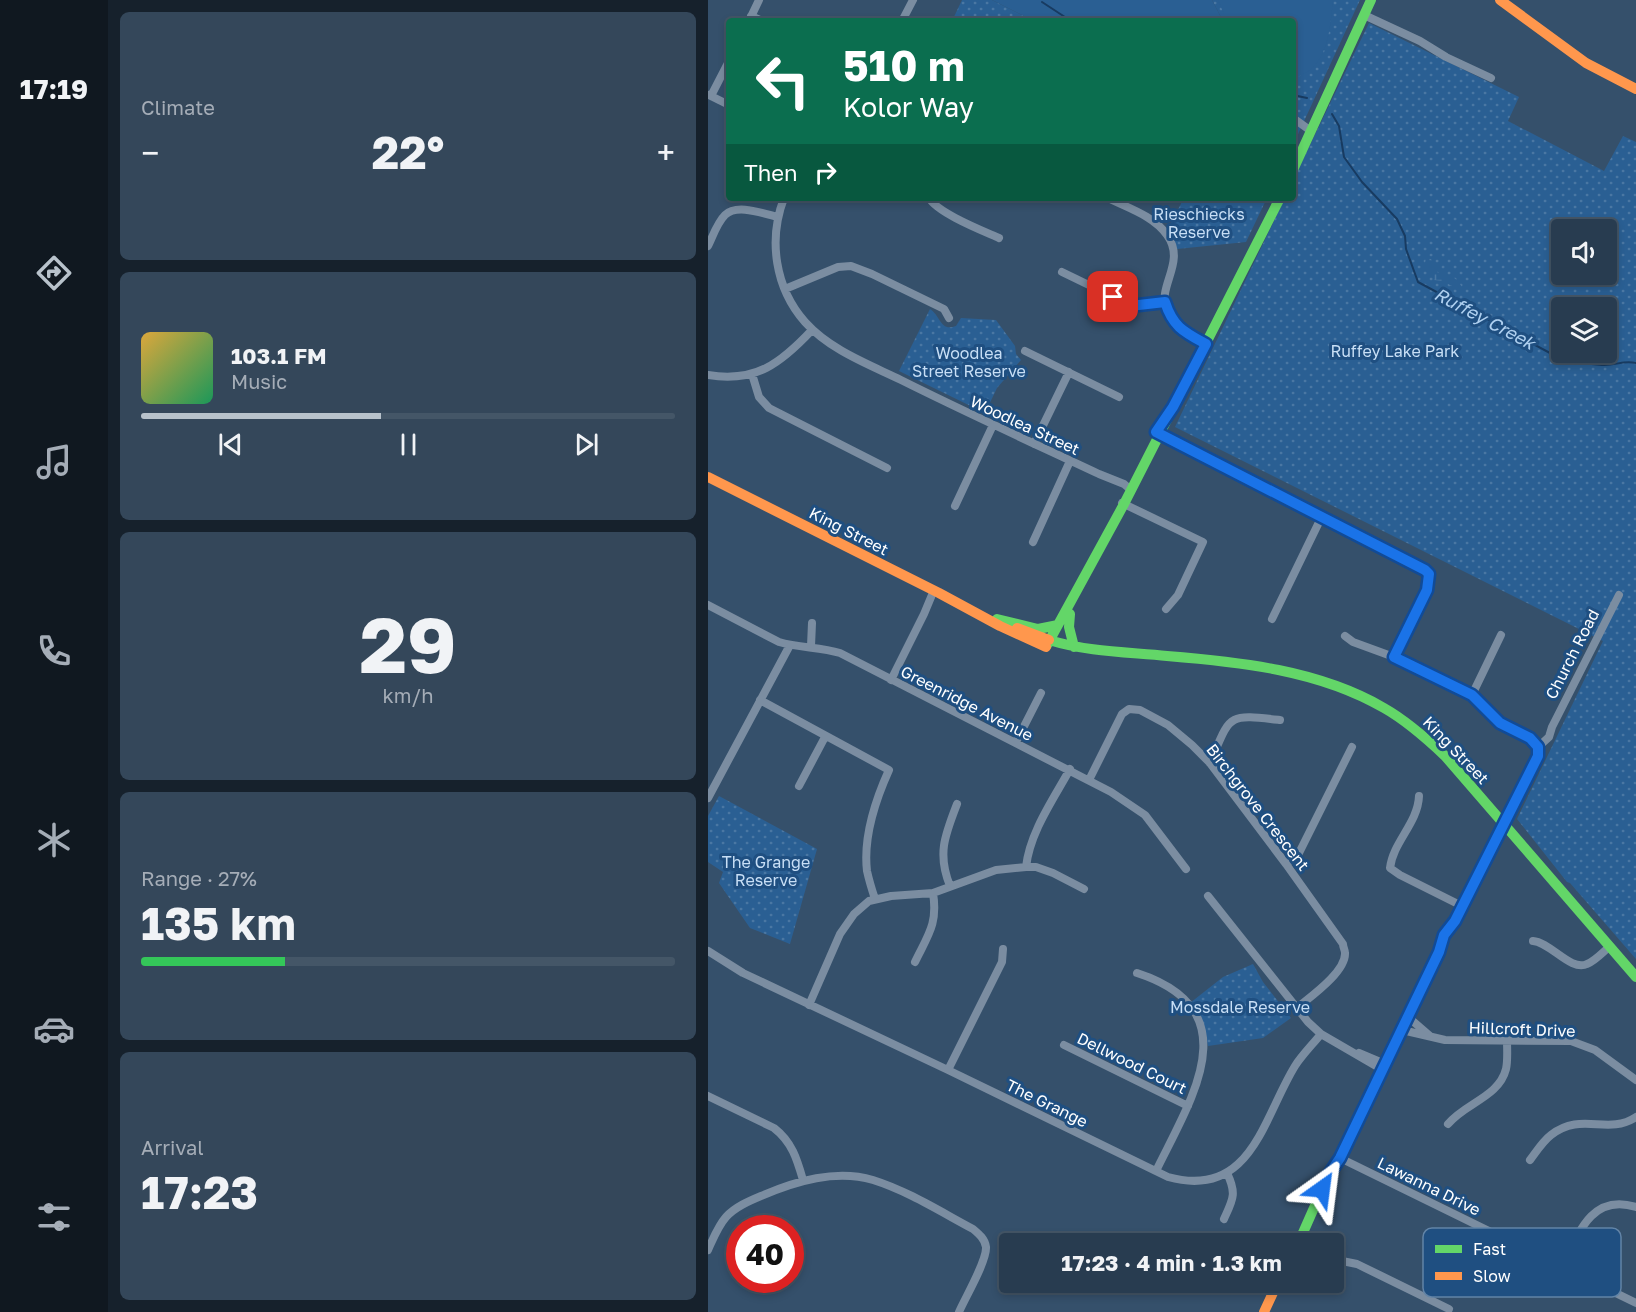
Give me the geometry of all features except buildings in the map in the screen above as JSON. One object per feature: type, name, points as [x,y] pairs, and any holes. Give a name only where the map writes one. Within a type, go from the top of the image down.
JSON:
[{"type":"main road","points":[[1296,164],[1371,0]]},
{"type":"main road","points":[[1500,0],[1586,63],[1636,89]]},
{"type":"main road","points":[[1052,645],[1058,625],[1104,540],[1127,488],[1173,407],[1278,201]]},
{"type":"main road","name":"King Street","points":[[708,477],[1029,640],[1108,659],[1151,661],[1184,657]]},
{"type":"main road","points":[[1052,645],[1070,615],[1104,540]]},
{"type":"main road","name":"King Street","points":[[977,613],[997,619],[1052,645],[1230,661],[1271,668],[1328,684],[1383,707],[1410,723],[1433,743],[1636,978]]},
{"type":"main road","points":[[1070,615],[1069,627],[1074,647]]},
{"type":"main road","points":[[997,619],[1038,629],[1058,625]]},
{"type":"main road","name":"Church Road","points":[[1303,1233],[1326,1179],[1340,1158],[1439,952],[1444,935],[1455,921],[1503,824]]},
{"type":"main road","points":[[1264,1312],[1273,1293]]},
{"type":"street","points":[[750,18],[759,0]]},
{"type":"street","points":[[904,18],[913,0]]},
{"type":"street","points":[[1364,15],[1491,78]]},
{"type":"street","points":[[726,66],[710,95],[726,103]]},
{"type":"street","points":[[1296,120],[1311,131]]},
{"type":"street","name":"Woodlea Street","points":[[783,201],[775,232],[778,271],[799,314],[812,330],[840,350],[1127,488]]},
{"type":"street","points":[[931,201],[945,211],[999,238]]},
{"type":"street","points":[[1114,201],[1156,222],[1168,236],[1173,252],[1173,266],[1164,291],[1170,318],[1182,331],[1206,344]]},
{"type":"street","points":[[708,246],[723,218],[732,211],[747,211],[778,218]]},
{"type":"street","points":[[785,289],[838,267],[852,266],[944,309],[949,318]]},
{"type":"street","points":[[1062,272],[1130,306],[1165,302]]},
{"type":"street","points":[[708,375],[725,378],[752,374],[771,366],[783,358],[812,330]]},
{"type":"street","points":[[1025,351],[1119,397]]},
{"type":"street","points":[[1034,444],[1070,372]]},
{"type":"street","points":[[752,374],[759,397],[769,408],[887,468]]},
{"type":"street","points":[[955,506],[993,425]]},
{"type":"street","points":[[1158,433],[1421,567],[1429,574],[1427,590],[1394,657]]},
{"type":"street","points":[[1033,542],[1070,461]]},
{"type":"street","points":[[1122,503],[1203,542],[1178,595],[1166,609]]},
{"type":"street","points":[[1272,619],[1322,516]]},
{"type":"street","points":[[891,680],[936,592]]},
{"type":"street","name":"Church Road","points":[[1503,824],[1538,756],[1537,744],[1552,726],[1619,595]]},
{"type":"street","name":"Greenridge Avenue","points":[[709,609],[790,645],[811,646],[840,653],[1070,769],[1145,814],[1186,869]]},
{"type":"street","points":[[811,646],[812,623]]},
{"type":"street","points":[[1472,695],[1501,635]]},
{"type":"street","points":[[1345,636],[1353,642],[1394,657],[1472,695],[1500,723],[1537,744]]},
{"type":"street","points":[[708,798],[790,645]]},
{"type":"street","points":[[1016,742],[1041,693]]},
{"type":"street","points":[[760,700],[889,770],[880,790],[869,831],[867,872],[875,899]]},
{"type":"street","name":"Birchgrove Crescent","points":[[1089,780],[1122,714],[1129,709],[1140,710],[1168,725],[1209,763],[1287,864],[1342,944],[1346,954],[1344,962],[1333,977],[1297,1008]]},
{"type":"street","points":[[1209,763],[1226,725],[1235,718],[1245,716],[1280,720]]},
{"type":"street","points":[[799,786],[825,737]]},
{"type":"street","points":[[1287,864],[1299,853],[1352,747]]},
{"type":"street","points":[[1026,867],[1027,852],[1033,836],[1070,769]]},
{"type":"street","points":[[1419,796],[1417,811],[1387,869],[1462,906]]},
{"type":"street","points":[[950,886],[942,858],[947,829],[957,804]]},
{"type":"street","points":[[809,1005],[840,934],[854,914],[875,899],[933,893],[996,870],[1026,867],[1035,867],[1053,873],[1084,889]]},
{"type":"street","points":[[915,962],[933,924],[936,911],[933,893]]},
{"type":"street","points":[[1208,896],[1286,991],[1297,1008],[1321,1034],[1384,1067]]},
{"type":"street","points":[[1533,940],[1544,943],[1570,962],[1580,966],[1588,964],[1609,946]]},
{"type":"street","points":[[948,1070],[1002,962],[1003,949]]},
{"type":"street","name":"The Grange","points":[[708,951],[735,969],[809,1005],[1156,1171],[1182,1181],[1200,1181],[1227,1173],[1242,1161],[1257,1142],[1295,1066],[1321,1034]]},
{"type":"street","points":[[1137,973],[1168,985],[1181,994],[1199,1023],[1204,1052],[1199,1078],[1188,1106],[1156,1171]]},
{"type":"street","points":[[1408,1017],[1431,1037]]},
{"type":"street","name":"Hillcroft Drive","points":[[1401,1030],[1445,1040],[1578,1043],[1595,1050],[1636,1080]]},
{"type":"street","points":[[1448,1124],[1455,1115],[1491,1092],[1500,1083],[1506,1068],[1507,1040]]},
{"type":"street","name":"Dellwood Court","points":[[1064,1044],[1188,1106]]},
{"type":"street","points":[[708,1096],[781,1133],[789,1142],[803,1180]]},
{"type":"street","points":[[1530,1160],[1547,1138],[1566,1126],[1584,1122],[1614,1125],[1625,1123],[1636,1117]]},
{"type":"street","name":"Lawanna Drive","points":[[1340,1158],[1483,1228]]},
{"type":"street","points":[[1224,1219],[1234,1197],[1234,1189],[1227,1173]]},
{"type":"street","points":[[708,1250],[726,1217],[746,1203],[784,1186],[803,1180],[846,1176],[871,1180],[893,1187],[973,1228],[982,1236],[986,1245],[986,1256],[959,1312]]},
{"type":"street","points":[[1582,1228],[1596,1211],[1613,1204],[1636,1207]]},
{"type":"street","points":[[1344,1261],[1357,1264],[1423,1296]]},
{"type":"street","name":"Lawanna Drive","points":[[1621,1296],[1636,1303]]},
{"type":"street","points":[[1424,1297],[1449,1309]]},
{"type":"green space","points":[[962,0],[992,0],[1028,18],[953,18]]},
{"type":"green space","points":[[992,0],[1212,0],[1221,18],[1028,18]]},
{"type":"green space","points":[[1212,0],[1360,0],[1296,139],[1296,18],[1221,18]]},
{"type":"green space","points":[[1218,0],[1333,0],[1328,36],[1320,58],[1314,67],[1296,77],[1296,18],[1226,18]]},
{"type":"green space","name":"Ruffey Lake Park","points":[[1369,23],[1519,97],[1508,121],[1604,171],[1623,136],[1636,142],[1636,959],[1567,882],[1517,819],[1603,641],[1175,427],[1284,201],[1296,201],[1296,174]]},
{"type":"green space","name":"Rieschiecks Reserve","points":[[1182,201],[1266,201],[1246,242],[1177,249],[1169,227]]},
{"type":"green space","points":[[1426,258],[1431,259],[1438,273],[1451,276],[1457,281],[1463,292],[1444,281],[1434,280],[1425,263]]},
{"type":"green space","name":"Woodlea Street Reserve","points":[[930,309],[947,327],[956,326],[961,318],[996,320],[1015,346],[1016,354],[1021,360],[997,388],[985,413],[899,371]]},
{"type":"green space","name":"The Grange Reserve","points":[[719,796],[817,849],[790,944],[750,928],[719,883],[723,872],[708,862],[708,816]]},
{"type":"green space","name":"Mossdale Reserve","points":[[1253,964],[1263,982],[1291,1018],[1263,1038],[1208,1046],[1202,1021],[1190,1003],[1223,977]]},
{"type":"waterway","name":"Ruffey Creek","points":[[1042,2],[1066,18]]},
{"type":"waterway","name":"Ruffey Creek","points":[[1296,96],[1307,98]]},
{"type":"waterway","name":"Ruffey Creek","points":[[1332,114],[1339,126],[1344,157],[1362,182],[1397,219],[1405,236],[1406,249],[1418,282],[1550,353],[1595,364],[1636,363]]},
{"type":"traffic: fast","points":[[1296,163],[1371,0]]},
{"type":"traffic: fast","points":[[1047,645],[1124,504],[1278,201]]},
{"type":"traffic: fast","points":[[1070,614],[1069,627],[1074,647]]},
{"type":"traffic: fast","points":[[997,619],[1038,629],[1058,625]]},
{"type":"traffic: fast","points":[[1049,640],[1093,649],[1223,661],[1278,670],[1333,685],[1384,708],[1401,718],[1445,756],[1636,977]]},
{"type":"traffic: fast","points":[[1319,1199],[1328,1188],[1335,1168],[1439,953],[1444,935],[1455,921],[1503,824]]},
{"type":"traffic: fast","points":[[1303,1233],[1321,1192]]},
{"type":"traffic: slow","points":[[1500,0],[1586,63],[1636,89]]},
{"type":"traffic: slow","points":[[708,477],[1000,626],[1046,647]]},
{"type":"traffic: slow","points":[[1017,628],[1049,640]]},
{"type":"traffic: slow","points":[[1264,1312],[1273,1293]]},
{"type":"route","points":[[1113,297],[1130,306],[1165,302],[1170,318],[1182,331],[1206,344],[1173,407],[1156,432],[1425,570],[1429,574],[1427,590],[1394,657],[1472,695],[1500,723],[1530,738],[1536,742],[1538,747],[1538,756],[1455,921],[1444,935],[1439,952],[1340,1158],[1322,1189]]}]
